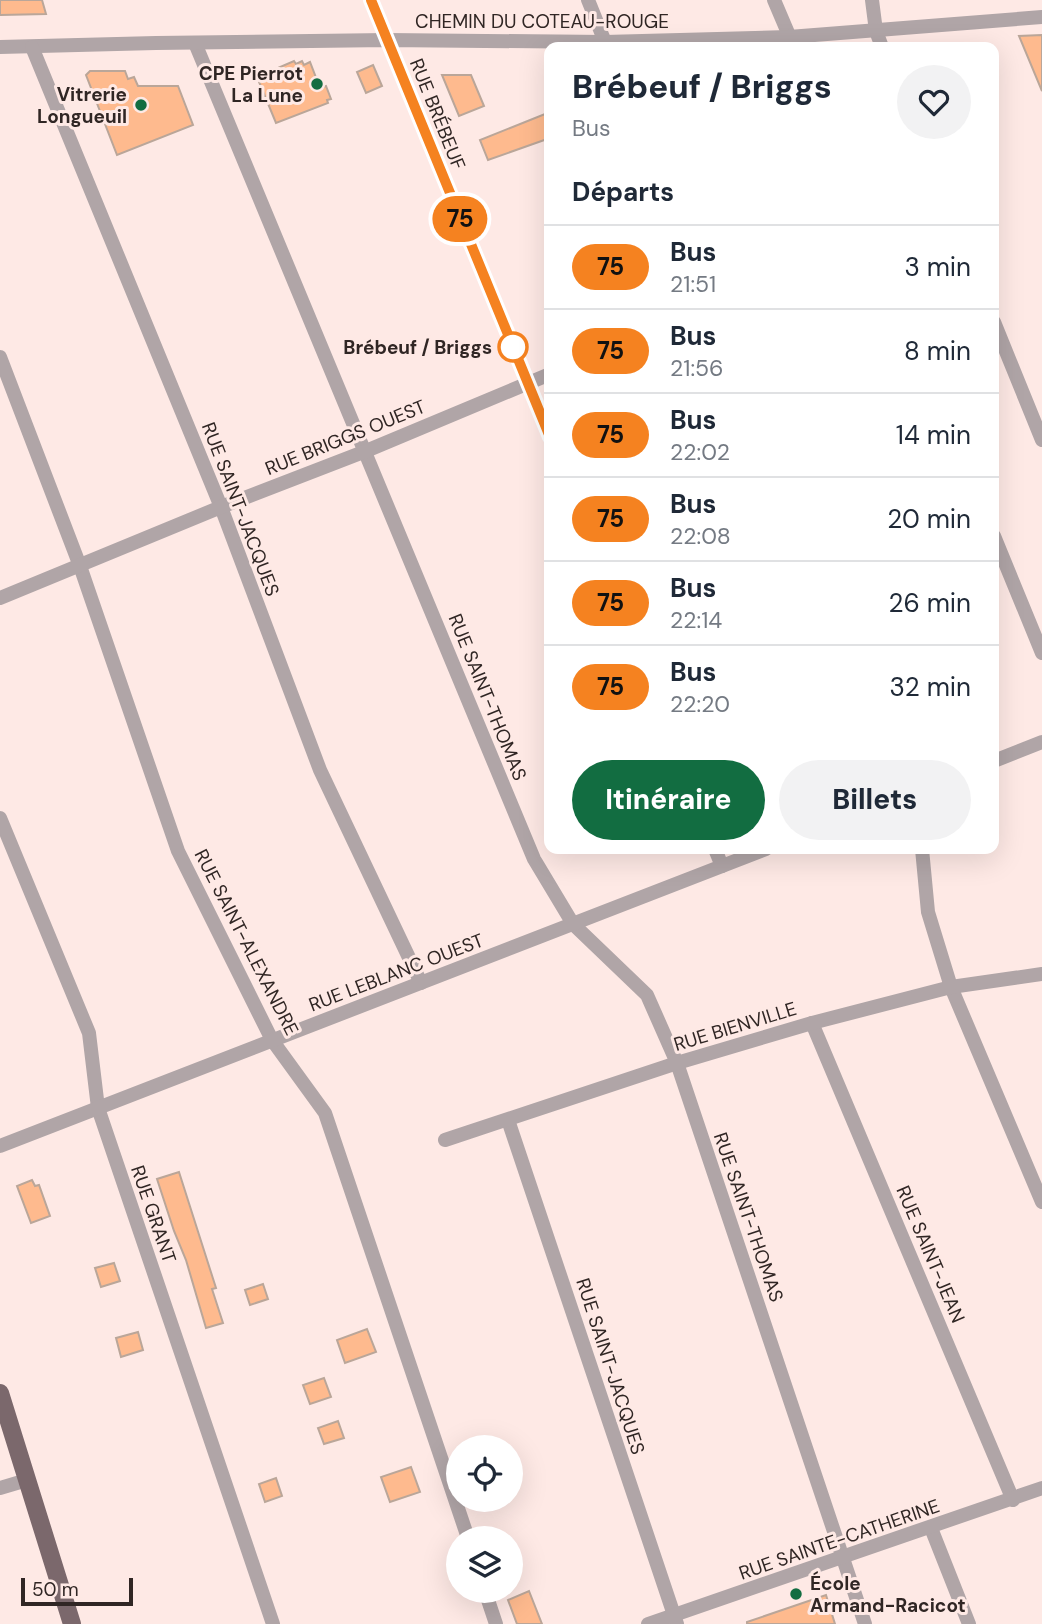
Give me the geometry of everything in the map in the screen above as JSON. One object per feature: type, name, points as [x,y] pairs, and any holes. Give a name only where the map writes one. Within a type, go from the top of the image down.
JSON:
[{"type":"main road","points":[[0,1393],[72,1624]]},
{"type":"street","name":"RUE BRÉBEUF","points":[[371,0],[544,422]]},
{"type":"street","points":[[588,0],[605,42]]},
{"type":"street","points":[[774,0],[791,42]]},
{"type":"street","points":[[872,0],[880,42]]},
{"type":"street","name":"CHEMIN DU COTEAU-ROUGE","points":[[791,42],[876,31],[1042,17]]},
{"type":"street","name":"CHEMIN DU COTEAU-ROUGE","points":[[0,47],[387,40],[544,44]]},
{"type":"street","name":"RUE SAINT-THOMAS","points":[[195,43],[534,859],[573,924],[647,995],[677,1063],[865,1624]]},
{"type":"street","name":"RUE SAINT-JACQUES","points":[[32,47],[221,506],[320,770],[421,983]]},
{"type":"street","points":[[999,334],[1042,440]]},
{"type":"street","name":"RUE SAINT-ALEXANDRE","points":[[0,357],[80,566],[178,851],[272,1040],[325,1113],[464,1526]]},
{"type":"street","name":"RUE BRIGGS OUEST","points":[[0,598],[544,376]]},
{"type":"street","points":[[999,548],[1042,653]]},
{"type":"street","points":[[999,759],[1042,742]]},
{"type":"street","name":"RUE GRANT","points":[[0,818],[89,1033],[98,1108],[272,1624]]},
{"type":"street","points":[[717,854],[722,866]]},
{"type":"street","name":"RUE LEBLANC OUEST","points":[[0,1146],[753,854]]},
{"type":"street","points":[[922,854],[928,912],[951,987],[1042,1202]]},
{"type":"street","name":"RUE BIENVILLE","points":[[445,1140],[677,1063],[812,1023],[951,987],[1042,974]]},
{"type":"street","name":"RUE SAINT-JEAN","points":[[812,1023],[1013,1500]]},
{"type":"street","name":"RUE SAINT-JACQUES","points":[[508,1119],[675,1620]]},
{"type":"street","points":[[0,1488],[27,1480]]},
{"type":"street","name":"RUE SAINTE-CATHERINE","points":[[648,1624],[675,1620],[1042,1488]]},
{"type":"street","points":[[931,1528],[969,1624]]},
{"type":"street","points":[[489,1603],[496,1624]]},
{"type":"building","points":[[0,0],[42,0],[46,14],[0,15]]},
{"type":"building","points":[[1042,35],[1042,91],[1019,36]]},
{"type":"building","points":[[294,61],[296,64],[302,61],[304,65],[310,62],[320,88],[326,86],[331,99],[327,100],[328,103],[276,123],[257,77]]},
{"type":"building","points":[[373,65],[382,86],[366,93],[357,72]]},
{"type":"building","name":"Vitrerie Longueuil","points":[[90,71],[125,71],[128,79],[134,77],[138,86],[178,86],[193,125],[117,155],[86,75]]},
{"type":"building","points":[[442,75],[471,75],[484,106],[459,116]]},
{"type":"building","points":[[544,114],[544,140],[488,160],[480,140]]},
{"type":"building","points":[[179,1172],[216,1288],[212,1289],[223,1323],[206,1328],[186,1260],[157,1179]]},
{"type":"building","points":[[32,1180],[35,1186],[39,1185],[50,1216],[31,1223],[17,1186]]},
{"type":"building","points":[[114,1263],[120,1281],[101,1287],[95,1268]]},
{"type":"building","points":[[263,1284],[268,1299],[250,1305],[245,1290]]},
{"type":"building","points":[[367,1329],[376,1352],[345,1363],[337,1340]]},
{"type":"building","points":[[138,1332],[143,1350],[121,1357],[116,1338]]},
{"type":"building","points":[[324,1378],[331,1397],[310,1404],[303,1385]]},
{"type":"building","points":[[338,1421],[344,1438],[324,1444],[318,1428]]},
{"type":"building","points":[[411,1467],[420,1492],[390,1502],[381,1477]]},
{"type":"building","points":[[276,1478],[282,1496],[265,1502],[259,1484]]},
{"type":"building","points":[[529,1591],[542,1624],[517,1624],[509,1603],[523,1603],[523,1594]]},
{"type":"building","points":[[826,1595],[835,1624],[747,1624],[747,1622]]},
{"type":"bus line","name":"75","points":[[371,0],[544,422]]},
{"type":"place","name":"CPE Pierrot La Lune","points":[[317,84]]},
{"type":"place","name":"Vitrerie Longueuil","points":[[141,105]]},
{"type":"place","name":"Brébeuf / Briggs","points":[[513,347]]},
{"type":"place","name":"École Armand-Racicot","points":[[796,1594]]}]
